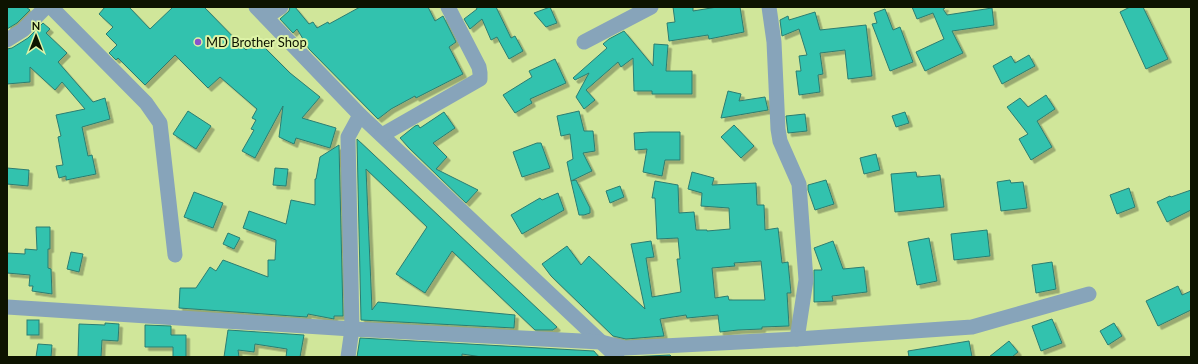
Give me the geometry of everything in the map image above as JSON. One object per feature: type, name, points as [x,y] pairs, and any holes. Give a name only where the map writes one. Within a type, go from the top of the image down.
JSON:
[{"type":"street","points":[[7,40],[23,30],[46,7]]},
{"type":"street","points":[[51,7],[146,103],[160,123],[175,255]]},
{"type":"street","points":[[281,7],[261,12],[360,115],[617,357]]},
{"type":"street","points":[[382,135],[480,79],[478,67],[448,7]]},
{"type":"street","points":[[584,42],[651,7]]},
{"type":"street","points":[[769,7],[774,42],[778,129],[780,141],[799,184],[806,280],[797,339]]},
{"type":"street","points":[[348,357],[352,329],[348,137],[360,115]]},
{"type":"street","points":[[7,307],[352,329],[601,342],[625,348],[797,339],[972,327],[1089,294]]},
{"type":"building","points":[[7,7],[26,7],[30,10],[17,23],[7,29]]},
{"type":"building","points":[[105,7],[129,7],[150,29],[173,7],[204,7],[246,50],[257,40],[290,73],[320,97],[302,118],[336,128],[330,148],[296,138],[294,144],[279,137],[283,106],[255,158],[242,151],[254,130],[251,129],[256,120],[252,118],[257,109],[220,77],[208,88],[175,55],[145,85],[118,58],[116,60],[109,53],[117,45],[106,34],[113,27],[99,14]]},
{"type":"building","points":[[290,7],[295,7],[309,24],[313,22],[317,28],[328,22],[329,24],[360,7],[428,7],[435,21],[443,16],[456,42],[449,47],[463,74],[416,98],[415,96],[391,109],[378,119],[309,49],[297,29],[293,33],[280,19],[289,11]]},
{"type":"building","points":[[476,7],[496,7],[511,38],[515,36],[523,51],[509,59],[497,37],[491,40],[482,19],[470,29],[464,19],[477,9]]},
{"type":"building","points":[[550,7],[557,23],[546,27],[534,13]]},
{"type":"building","points":[[673,7],[693,7],[693,11],[717,7],[740,7],[744,32],[709,39],[708,35],[669,41],[667,23],[675,22]]},
{"type":"building","points":[[912,7],[945,7],[943,9],[947,15],[992,8],[994,25],[952,31],[963,53],[925,71],[916,52],[944,39],[933,13],[917,19]]},
{"type":"building","points":[[1130,7],[1143,7],[1168,59],[1146,69],[1120,12]]},
{"type":"building","points":[[885,9],[893,30],[900,27],[913,62],[890,71],[872,24],[877,23],[874,13]]},
{"type":"building","points":[[815,12],[820,30],[866,25],[872,76],[848,79],[845,50],[820,53],[823,74],[818,75],[820,92],[799,95],[796,71],[801,71],[799,56],[807,55],[799,29],[782,36],[780,20],[788,16],[789,20]]},
{"type":"building","points":[[43,23],[50,29],[46,33],[67,53],[58,62],[93,102],[105,98],[110,119],[82,127],[88,156],[92,155],[96,174],[66,180],[66,176],[59,178],[56,166],[63,165],[58,137],[61,136],[56,115],[85,109],[62,82],[55,90],[30,67],[30,82],[7,84],[7,49],[12,48],[28,38]]},
{"type":"building","points":[[624,31],[653,66],[654,44],[668,45],[666,71],[692,71],[692,94],[652,94],[652,91],[634,91],[633,58],[621,67],[618,62],[586,90],[595,100],[584,109],[576,97],[589,73],[575,80],[573,78],[607,48],[603,44]]},
{"type":"building","points":[[1029,55],[1035,66],[1002,84],[993,66],[1011,56],[1015,63]]},
{"type":"building","points":[[555,59],[566,83],[530,99],[532,103],[515,113],[503,95],[532,77],[529,71]]},
{"type":"building","points":[[728,91],[741,94],[739,101],[765,97],[768,110],[721,118]]},
{"type":"building","points":[[1046,95],[1055,109],[1037,121],[1052,147],[1031,160],[1019,139],[1028,134],[1007,107],[1020,98],[1028,107]]},
{"type":"building","points":[[188,111],[211,126],[196,149],[173,134]]},
{"type":"building","points":[[579,111],[584,131],[593,131],[595,151],[583,153],[592,171],[571,181],[567,162],[573,159],[570,134],[561,136],[557,116]]},
{"type":"building","points":[[444,112],[455,128],[433,143],[447,157],[436,169],[478,190],[466,203],[400,138],[415,126],[418,125],[420,128]]},
{"type":"building","points":[[905,112],[909,123],[896,127],[892,116]]},
{"type":"building","points":[[805,114],[807,131],[788,133],[786,116]]},
{"type":"building","points":[[734,125],[754,146],[741,158],[721,137]]},
{"type":"building","points":[[680,132],[680,160],[665,160],[662,176],[643,172],[647,149],[635,150],[634,133]]},
{"type":"building","points":[[357,139],[557,327],[553,330],[535,330],[452,251],[425,293],[396,274],[427,227],[366,169],[372,310],[378,302],[515,315],[514,328],[361,320]]},
{"type":"building","points":[[537,143],[541,143],[550,168],[522,177],[513,152]]},
{"type":"building","points":[[339,145],[343,316],[334,316],[334,319],[308,314],[307,317],[179,308],[180,288],[196,288],[210,267],[216,271],[223,260],[268,277],[268,260],[275,260],[276,240],[243,228],[249,211],[286,224],[291,200],[315,205],[315,179],[320,157]]},
{"type":"building","points":[[876,154],[880,170],[864,174],[860,158]]},
{"type":"building","points":[[7,168],[29,170],[28,186],[7,184]]},
{"type":"building","points":[[275,168],[288,169],[286,186],[273,185]]},
{"type":"building","points":[[692,172],[714,178],[712,185],[756,183],[757,205],[764,205],[765,230],[778,228],[782,263],[788,262],[791,293],[787,293],[789,326],[762,327],[762,329],[720,332],[718,315],[687,318],[686,315],[660,319],[664,336],[626,339],[613,336],[551,276],[542,264],[567,246],[581,265],[589,256],[645,309],[631,244],[651,241],[654,257],[646,258],[652,297],[681,292],[677,259],[680,259],[678,238],[657,239],[655,198],[652,198],[655,181],[678,185],[679,213],[694,212],[696,230],[707,231],[730,229],[729,208],[701,206],[702,193],[688,189]],"holes":[[[761,261],[765,300],[729,300],[728,296],[715,298],[712,268],[735,266],[734,263]]]},
{"type":"building","points":[[916,172],[917,177],[940,175],[944,207],[895,212],[891,174]]},
{"type":"building","points":[[576,180],[590,208],[590,213],[584,215],[579,215],[571,181]]},
{"type":"building","points":[[826,180],[834,204],[815,210],[808,190],[808,185]]},
{"type":"building","points":[[1010,180],[1011,183],[1023,182],[1027,208],[1001,211],[997,182]]},
{"type":"building","points":[[620,186],[624,197],[610,203],[606,191]]},
{"type":"building","points":[[1129,188],[1135,207],[1117,214],[1110,195]]},
{"type":"building","points":[[1191,190],[1191,210],[1167,222],[1157,202],[1170,196],[1171,197]]},
{"type":"building","points":[[194,192],[223,203],[213,228],[184,217]]},
{"type":"building","points":[[558,193],[564,210],[522,234],[511,215],[540,198],[542,200]]},
{"type":"building","points":[[36,227],[50,227],[48,268],[51,269],[52,294],[32,291],[33,286],[29,286],[30,275],[7,273],[7,253],[25,254],[25,249],[37,250]]},
{"type":"building","points":[[987,230],[990,256],[954,260],[951,234]]},
{"type":"building","points":[[228,233],[240,238],[234,249],[223,244]]},
{"type":"building","points":[[929,238],[937,281],[917,285],[908,242]]},
{"type":"building","points":[[833,241],[843,269],[864,267],[867,292],[832,296],[833,301],[814,302],[814,270],[822,270],[814,248]]},
{"type":"building","points":[[71,252],[83,254],[79,272],[67,269]]},
{"type":"building","points":[[1052,262],[1056,289],[1036,293],[1032,265]]},
{"type":"building","points":[[1178,286],[1182,295],[1191,291],[1191,310],[1158,326],[1146,301]]},
{"type":"building","points":[[1052,319],[1062,343],[1041,351],[1032,326]]},
{"type":"building","points":[[27,320],[39,320],[39,335],[27,335]]},
{"type":"building","points":[[105,323],[119,324],[118,341],[102,340],[101,357],[78,357],[79,324],[105,325]]},
{"type":"building","points":[[1114,323],[1122,336],[1108,345],[1100,331]]},
{"type":"building","points":[[145,325],[171,326],[171,335],[186,335],[186,357],[173,357],[173,347],[145,347]]},
{"type":"building","points":[[228,330],[304,335],[300,357],[286,357],[287,349],[255,344],[254,352],[238,350],[239,357],[224,357]]},
{"type":"building","points":[[360,338],[594,351],[599,357],[482,357],[462,354],[462,357],[357,357]]},
{"type":"building","points":[[969,341],[972,357],[909,357],[908,351]]},
{"type":"building","points":[[1009,341],[1018,352],[1012,357],[989,357]]},
{"type":"building","points":[[38,344],[52,345],[51,357],[36,357]]},
{"type":"building","points":[[670,355],[672,357],[630,357]]},
{"type":"place","name":"MD Brother Shop","points":[[198,42]]}]
